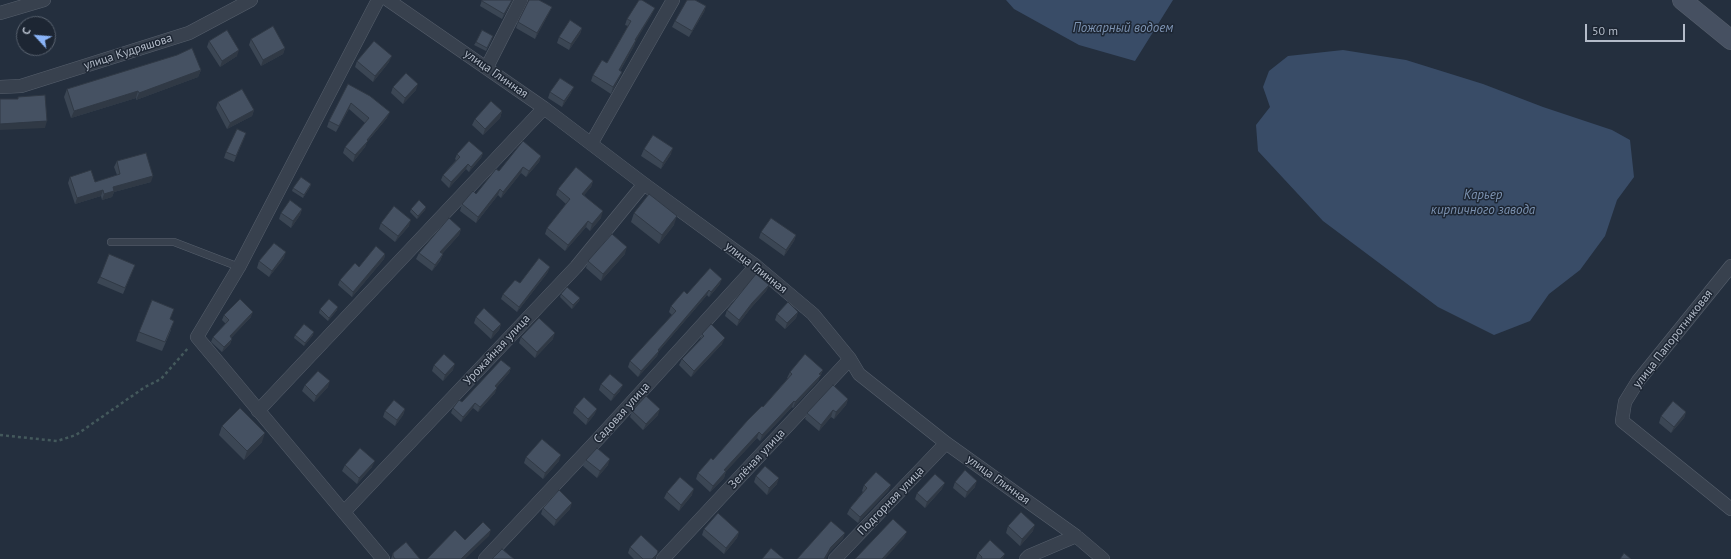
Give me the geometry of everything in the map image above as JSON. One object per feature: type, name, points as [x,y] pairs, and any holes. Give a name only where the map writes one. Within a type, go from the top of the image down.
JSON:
[{"type":"main road","points":[[1682,0],[1730,38]]},
{"type":"street","points":[[0,13],[44,0]]},
{"type":"street","name":"улица Кудряшова","points":[[0,87],[21,86],[189,33],[251,0]]},
{"type":"street","points":[[378,0],[239,267],[197,337],[258,412],[384,559]]},
{"type":"street","name":"улица Глинная","points":[[388,0],[487,67],[544,108],[756,266],[813,314],[850,359],[859,374],[946,443],[1076,536],[1103,559]]},
{"type":"street","points":[[487,67],[521,0]]},
{"type":"street","points":[[592,144],[673,0]]},
{"type":"street","points":[[258,412],[544,108]]},
{"type":"street","name":"Урожайная улица","points":[[344,512],[576,266],[644,184]]},
{"type":"street","name":"Садовая улица","points":[[485,559],[599,438],[756,266]]},
{"type":"street","name":"улица Папоротниковая","points":[[1728,274],[1638,381],[1626,402],[1622,421],[1731,509]]},
{"type":"street","name":"Зелёная улица","points":[[663,559],[850,359]]},
{"type":"street","name":"Подгорная улица","points":[[835,559],[946,443]]},
{"type":"street","points":[[1026,559],[1029,556],[1076,536]]},
{"type":"lane","points":[[111,242],[174,242],[239,267]]},
{"type":"path","points":[[0,435],[57,441],[76,435],[145,387],[161,379],[197,337]]},
{"type":"water","name":"Пожарный водоем","points":[[1006,0],[1173,0],[1135,61],[1079,45],[1014,9]]},
{"type":"water","name":"Карьер кирпичного завода","points":[[1343,50],[1406,60],[1483,84],[1543,107],[1612,130],[1630,140],[1634,177],[1617,200],[1605,236],[1580,270],[1549,294],[1530,321],[1494,335],[1438,307],[1323,221],[1258,151],[1256,125],[1270,107],[1263,87],[1269,71],[1288,56]]},
{"type":"building","points":[[482,0],[512,0],[504,14]]},
{"type":"building","points":[[529,0],[539,0],[552,7],[537,33],[518,22]]},
{"type":"building","points":[[639,0],[642,0],[655,8],[635,40],[619,70],[622,72],[613,87],[593,75],[602,60],[607,63],[631,21],[627,19]]},
{"type":"building","points":[[687,0],[695,0],[706,6],[692,31],[675,21]]},
{"type":"building","points":[[570,20],[582,28],[571,44],[559,37]]},
{"type":"building","points":[[273,26],[285,48],[263,60],[251,39]]},
{"type":"building","points":[[227,30],[239,50],[222,61],[209,41]]},
{"type":"building","points":[[482,30],[493,36],[487,48],[476,42]]},
{"type":"building","points":[[374,41],[392,56],[375,76],[357,61]]},
{"type":"building","points":[[192,48],[201,70],[139,93],[138,91],[74,111],[67,89],[177,55]]},
{"type":"building","points":[[406,73],[418,84],[405,98],[393,87]]},
{"type":"building","points":[[560,78],[574,87],[564,101],[550,92]]},
{"type":"building","points":[[348,84],[370,96],[390,112],[367,140],[368,141],[355,155],[345,147],[369,118],[351,103],[339,126],[329,121]]},
{"type":"building","points":[[242,89],[254,110],[230,123],[218,102]]},
{"type":"building","points":[[45,95],[47,121],[0,124],[0,99],[18,99],[18,97]]},
{"type":"building","points":[[491,101],[502,111],[485,129],[475,119]]},
{"type":"building","points":[[237,129],[246,133],[236,156],[226,152]]},
{"type":"building","points":[[653,135],[673,148],[663,163],[644,149]]},
{"type":"building","points":[[469,141],[483,153],[471,167],[468,164],[451,182],[443,175],[460,157],[457,154]]},
{"type":"building","points":[[523,141],[541,156],[529,171],[523,167],[503,192],[500,189],[478,217],[462,204],[473,191],[476,194],[496,169],[499,171]]},
{"type":"building","points":[[146,153],[153,176],[113,187],[114,191],[104,194],[103,190],[77,198],[70,177],[91,170],[95,182],[120,174],[117,161]]},
{"type":"building","points":[[576,167],[593,181],[582,194],[603,211],[592,224],[588,221],[568,245],[547,228],[570,199],[558,189]]},
{"type":"building","points":[[301,177],[311,184],[304,195],[293,188]]},
{"type":"building","points":[[649,194],[677,216],[662,235],[634,213]]},
{"type":"building","points":[[290,200],[302,209],[293,221],[281,213]]},
{"type":"building","points":[[419,200],[426,207],[418,216],[411,209]]},
{"type":"building","points":[[394,206],[411,220],[398,236],[381,223]]},
{"type":"building","points":[[449,218],[461,229],[440,252],[443,254],[435,265],[419,253]]},
{"type":"building","points":[[771,218],[796,235],[786,250],[761,232]]},
{"type":"building","points":[[612,234],[627,247],[603,274],[588,261]]},
{"type":"building","points":[[274,243],[286,252],[272,271],[259,261]]},
{"type":"building","points":[[376,246],[385,254],[353,292],[340,280],[355,263],[359,267]]},
{"type":"building","points":[[109,254],[135,265],[125,288],[100,277]]},
{"type":"building","points":[[539,258],[550,267],[519,307],[503,294],[515,280],[520,283]]},
{"type":"building","points":[[710,268],[722,279],[711,292],[709,290],[641,371],[630,361],[676,311],[671,306],[684,291],[687,294]]},
{"type":"building","points":[[756,274],[769,285],[739,320],[727,310]]},
{"type":"building","points":[[567,287],[580,298],[573,305],[561,294]]},
{"type":"building","points":[[240,299],[253,312],[230,336],[232,339],[224,347],[213,337],[229,320],[224,315]]},
{"type":"building","points":[[329,299],[338,307],[329,318],[320,309]]},
{"type":"building","points":[[152,300],[174,309],[170,319],[174,321],[165,342],[139,332]]},
{"type":"building","points":[[788,302],[798,312],[787,323],[777,314]]},
{"type":"building","points":[[484,308],[501,324],[493,332],[476,317]]},
{"type":"building","points":[[539,318],[555,333],[537,352],[521,337]]},
{"type":"building","points":[[304,324],[314,332],[305,343],[295,335]]},
{"type":"building","points":[[711,324],[725,338],[694,371],[682,359],[704,336],[702,334]]},
{"type":"building","points":[[444,354],[455,364],[445,375],[434,365]]},
{"type":"building","points":[[805,354],[823,370],[819,374],[821,375],[762,435],[759,432],[724,470],[726,471],[713,486],[698,473],[711,458],[713,460],[747,421],[762,406],[763,407],[792,374],[790,372]]},
{"type":"building","points":[[501,360],[511,368],[495,386],[497,388],[480,407],[475,403],[463,417],[453,408],[459,400],[462,402]]},
{"type":"building","points":[[318,371],[330,381],[316,396],[305,385]]},
{"type":"building","points":[[610,374],[623,385],[614,395],[601,384]]},
{"type":"building","points":[[833,385],[848,399],[836,412],[833,410],[821,425],[807,413]]},
{"type":"building","points":[[646,396],[660,409],[646,424],[632,411]]},
{"type":"building","points":[[584,397],[597,409],[588,419],[575,407]]},
{"type":"building","points":[[394,400],[405,409],[397,420],[385,411]]},
{"type":"building","points":[[1673,401],[1686,412],[1674,427],[1661,416]]},
{"type":"building","points":[[240,408],[265,433],[247,451],[222,426]]},
{"type":"building","points":[[542,439],[561,455],[545,473],[526,457]]},
{"type":"building","points":[[360,448],[375,461],[359,478],[345,465]]},
{"type":"building","points":[[597,448],[610,459],[600,471],[586,460]]},
{"type":"building","points":[[765,466],[779,478],[769,488],[756,476]]},
{"type":"building","points":[[965,470],[977,481],[967,492],[955,482]]},
{"type":"building","points":[[876,472],[891,485],[860,517],[850,508],[867,488],[864,485]]},
{"type":"building","points":[[935,474],[945,483],[927,502],[917,493]]},
{"type":"building","points":[[680,477],[694,489],[681,505],[667,492]]},
{"type":"building","points":[[559,490],[572,503],[556,520],[543,508]]},
{"type":"building","points":[[1021,512],[1035,525],[1022,539],[1008,526]]},
{"type":"building","points":[[718,513],[739,532],[726,548],[704,529]]},
{"type":"building","points":[[893,519],[907,532],[882,559],[855,559]]},
{"type":"building","points":[[831,521],[845,533],[831,547],[824,559],[797,559]]},
{"type":"building","points":[[483,522],[491,530],[461,559],[427,559],[455,530],[465,540]]},
{"type":"building","points":[[641,535],[658,551],[652,559],[643,559],[630,547]]},
{"type":"building","points":[[990,540],[1005,554],[1000,559],[981,559],[982,557],[978,553]]},
{"type":"building","points":[[406,542],[420,559],[395,559],[393,553]]},
{"type":"building","points":[[771,548],[784,559],[762,559]]},
{"type":"building","points":[[502,549],[514,559],[492,559]]},
{"type":"building","points":[[1624,553],[1631,559],[1620,559]]}]
